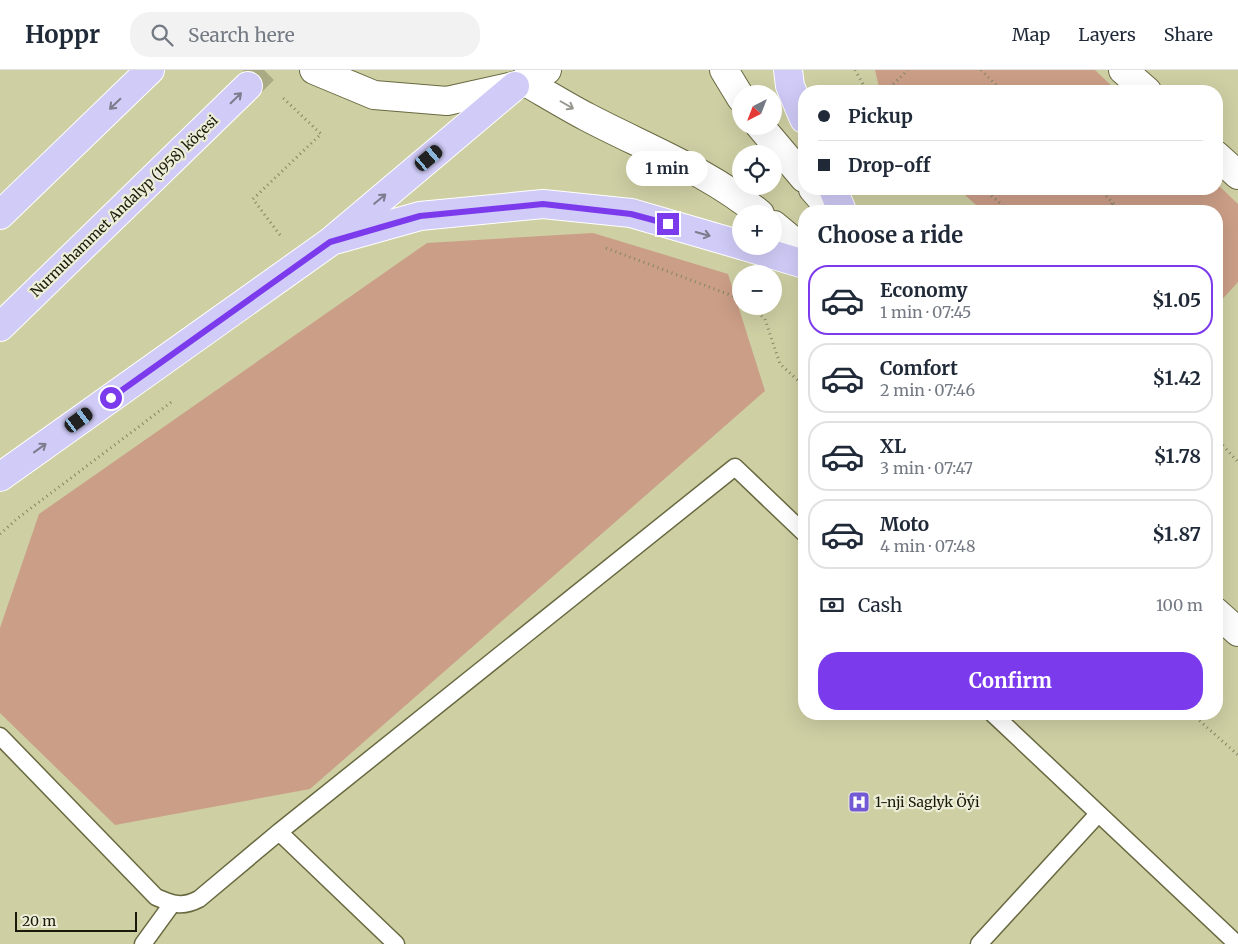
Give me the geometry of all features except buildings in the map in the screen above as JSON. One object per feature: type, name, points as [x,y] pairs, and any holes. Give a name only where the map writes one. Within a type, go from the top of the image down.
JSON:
[{"type":"main road","points":[[0,214],[150,70]]},
{"type":"main road","points":[[788,70],[790,86],[798,105]]},
{"type":"main road","points":[[0,477],[330,242],[529,79]]},
{"type":"main road","name":"Nurmuhammet Andalyp (1958) köçesi","points":[[0,327],[261,88]]},
{"type":"main road","points":[[330,242],[420,216],[543,204],[631,214],[732,243]]},
{"type":"main road","points":[[774,255],[798,262]]},
{"type":"street","points":[[314,70],[374,95],[447,101],[529,79],[587,117],[671,158],[749,205]]},
{"type":"street","points":[[724,70],[733,85]]},
{"type":"street","points":[[1123,70],[1139,85]]},
{"type":"street","points":[[768,135],[798,171]]},
{"type":"street","points":[[1223,161],[1238,175]]},
{"type":"street","points":[[818,195],[827,205]]},
{"type":"street","points":[[782,232],[798,245]]},
{"type":"street","points":[[1223,618],[1238,632]]},
{"type":"lane","points":[[0,736],[156,897],[172,904],[186,906],[199,899],[279,832],[735,467],[798,527]]},
{"type":"lane","points":[[999,720],[1237,944]]},
{"type":"lane","points":[[979,944],[1098,814]]},
{"type":"lane","points":[[279,832],[396,944]]},
{"type":"lane","points":[[143,944],[172,904]]},
{"type":"path","points":[[855,70],[864,85]]},
{"type":"path","points":[[892,85],[908,70]]},
{"type":"path","points":[[981,70],[996,85]]},
{"type":"path","points":[[261,88],[321,134],[253,199],[300,262]]},
{"type":"path","points":[[991,195],[1002,205]]},
{"type":"path","points":[[1105,195],[1113,203],[1111,205]]},
{"type":"path","points":[[600,246],[732,296]]},
{"type":"path","points":[[760,315],[765,319],[780,364],[798,380]]},
{"type":"path","points":[[0,534],[18,518],[182,394]]},
{"type":"path","points":[[1223,446],[1238,462]]},
{"type":"path","points":[[1199,720],[1238,755]]},
{"type":"shaded area","points":[[875,70],[1095,70],[1111,85],[879,85]]},
{"type":"shaded area","points":[[1223,190],[1238,204],[1238,282],[1223,298],[1223,205],[976,205],[965,195],[1223,195]]},
{"type":"shaded area","points":[[593,233],[728,274],[732,287],[732,315],[741,315],[765,391],[310,789],[115,825],[0,713],[0,628],[39,514],[427,243]]},
{"type":"tunnel","points":[[248,86],[264,70]]},
{"type":"place","name":"1-nji Saglyk Öýi","points":[[859,802]]},
{"type":"route","points":[[111,398],[330,242],[420,216],[543,204],[631,214],[668,224]]}]
